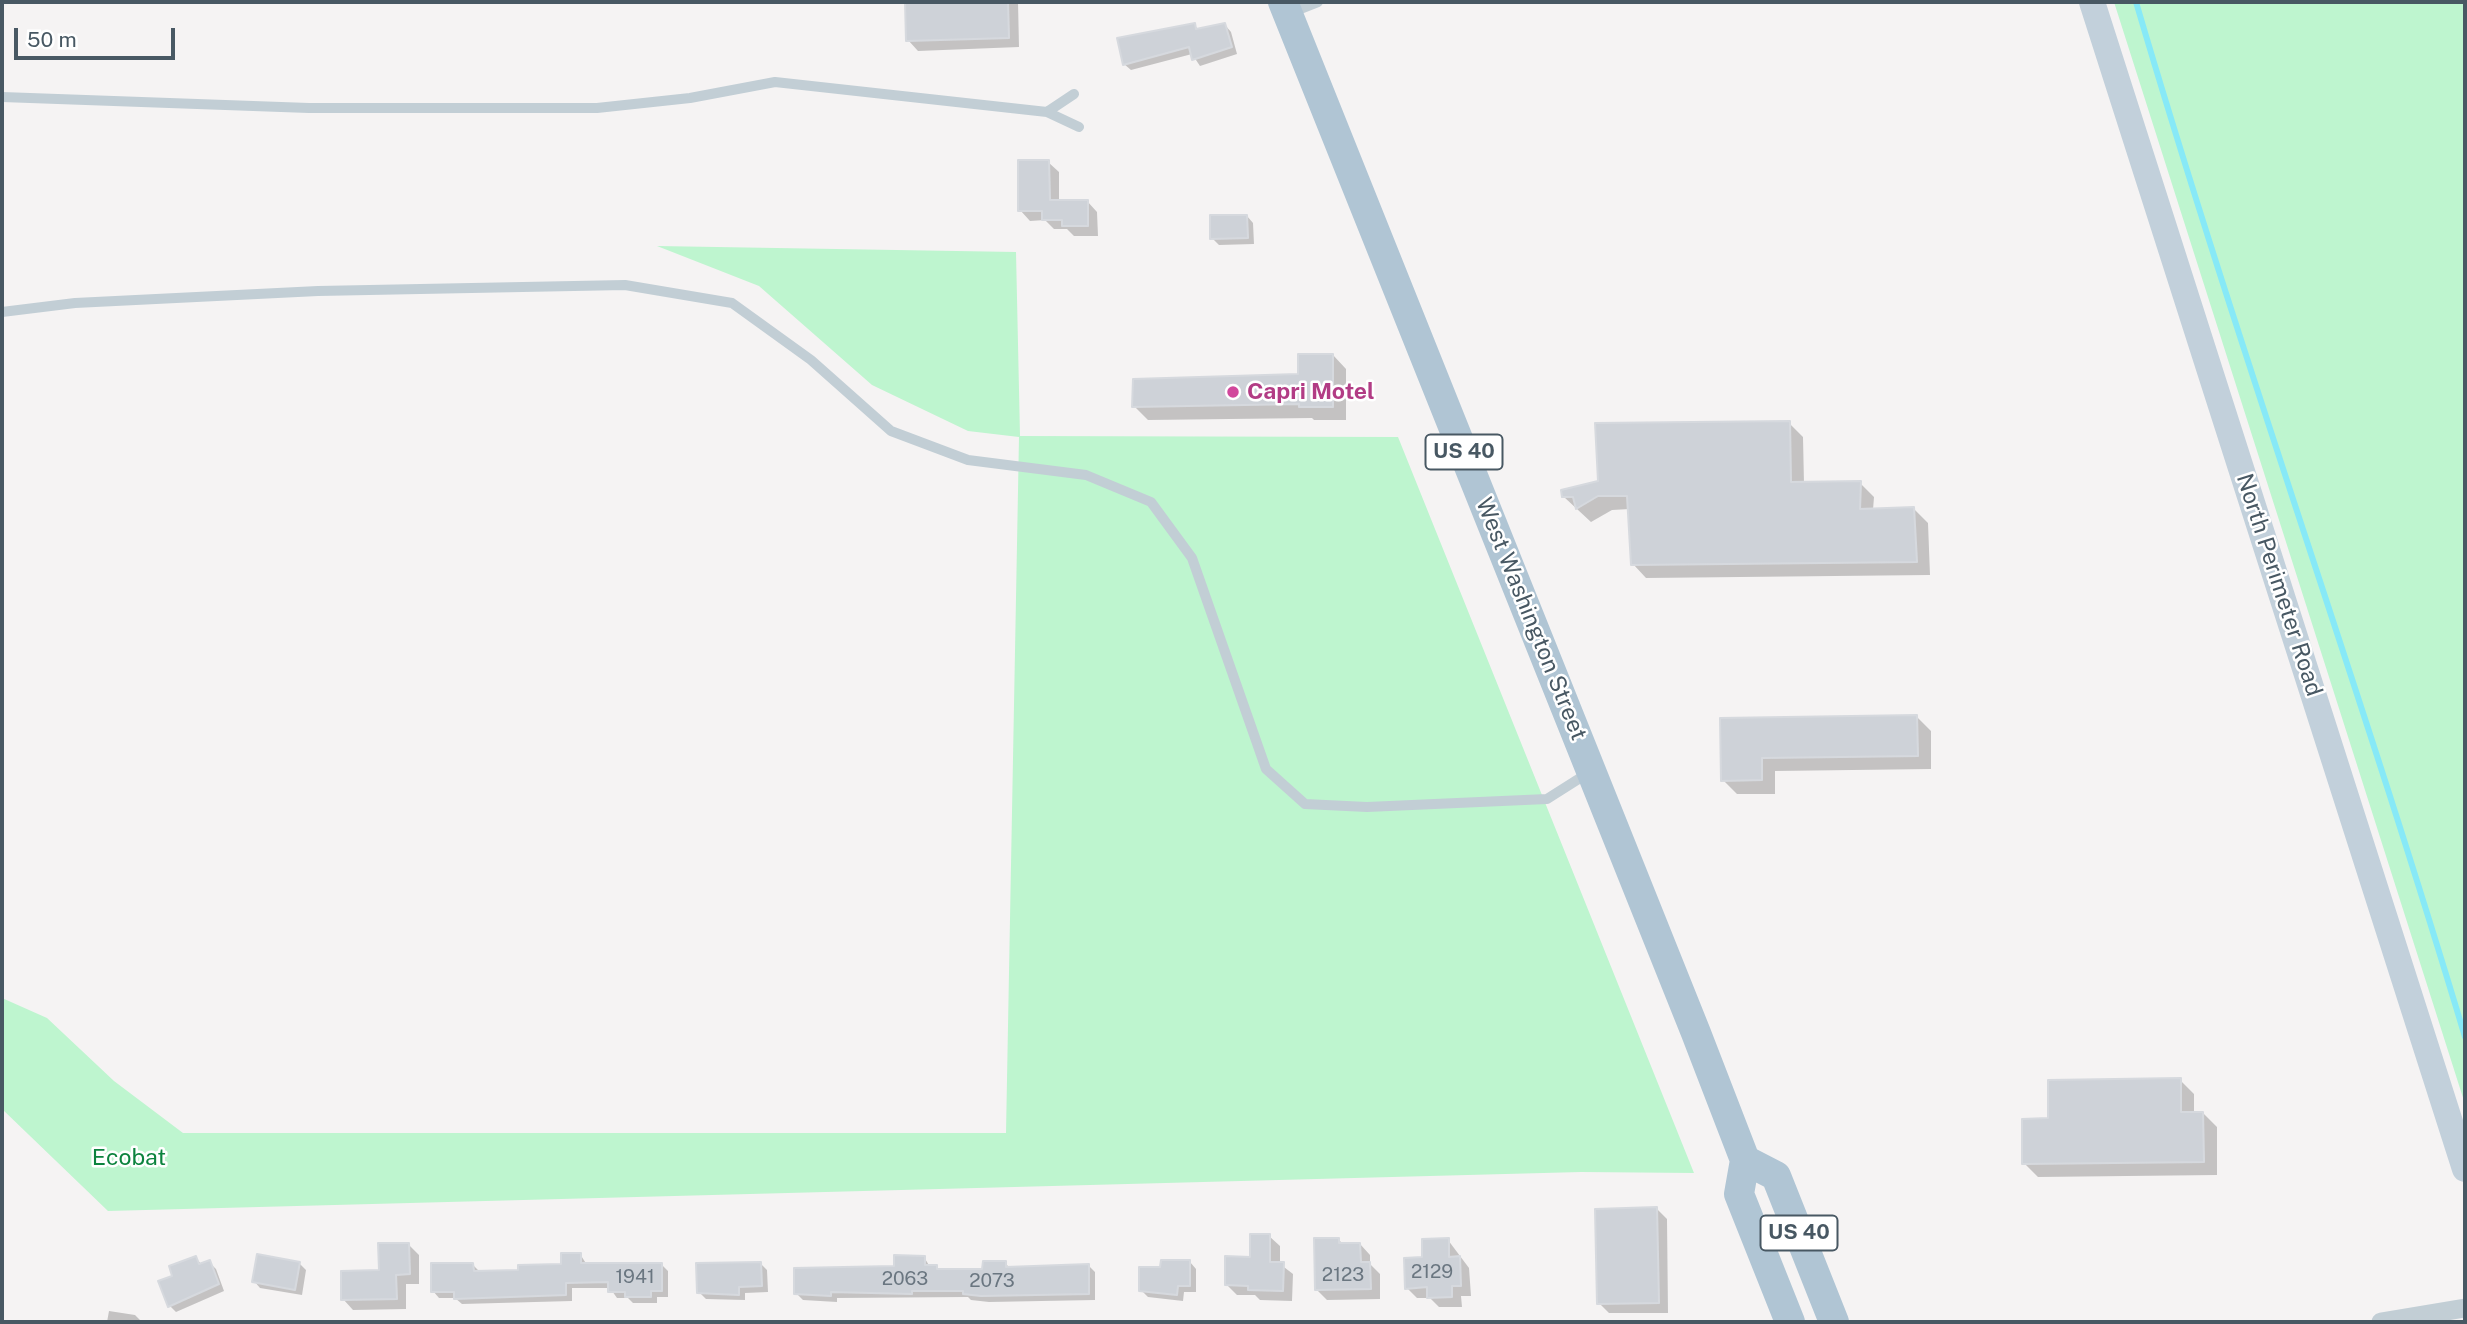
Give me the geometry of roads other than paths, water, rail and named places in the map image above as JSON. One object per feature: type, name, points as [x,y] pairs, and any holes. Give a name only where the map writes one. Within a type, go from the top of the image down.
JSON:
[{"type":"main road","name":"West Washington Street","points":[[1286,8],[1745,1160]]},
{"type":"main road","name":"US 40","points":[[1790,1322],[1739,1194],[1745,1160],[1776,1175],[1834,1322]]},
{"type":"street","name":"North Perimeter Road","points":[[2092,2],[2465,1169]]},
{"type":"street","points":[[2381,1322],[2465,1308]]},
{"type":"lane","points":[[1286,8],[1318,2]]},
{"type":"lane","points":[[2,97],[309,108],[597,108],[690,98],[775,82],[1047,111],[1079,127]]},
{"type":"lane","points":[[1047,111],[1074,94]]},
{"type":"lane","points":[[2,313],[75,303],[317,291],[625,285],[732,303],[811,360],[891,431],[968,460],[1086,475],[1151,502],[1192,558],[1266,769],[1305,804],[1367,807],[1547,799],[1591,770]]},
{"type":"waterway","points":[[2136,2],[2216,261],[2465,1037]]},
{"type":"place","name":"Capri Motel","points":[[1233,392]]},
{"type":"park label","name":"Ecobat","points":[[129,1158]]}]
